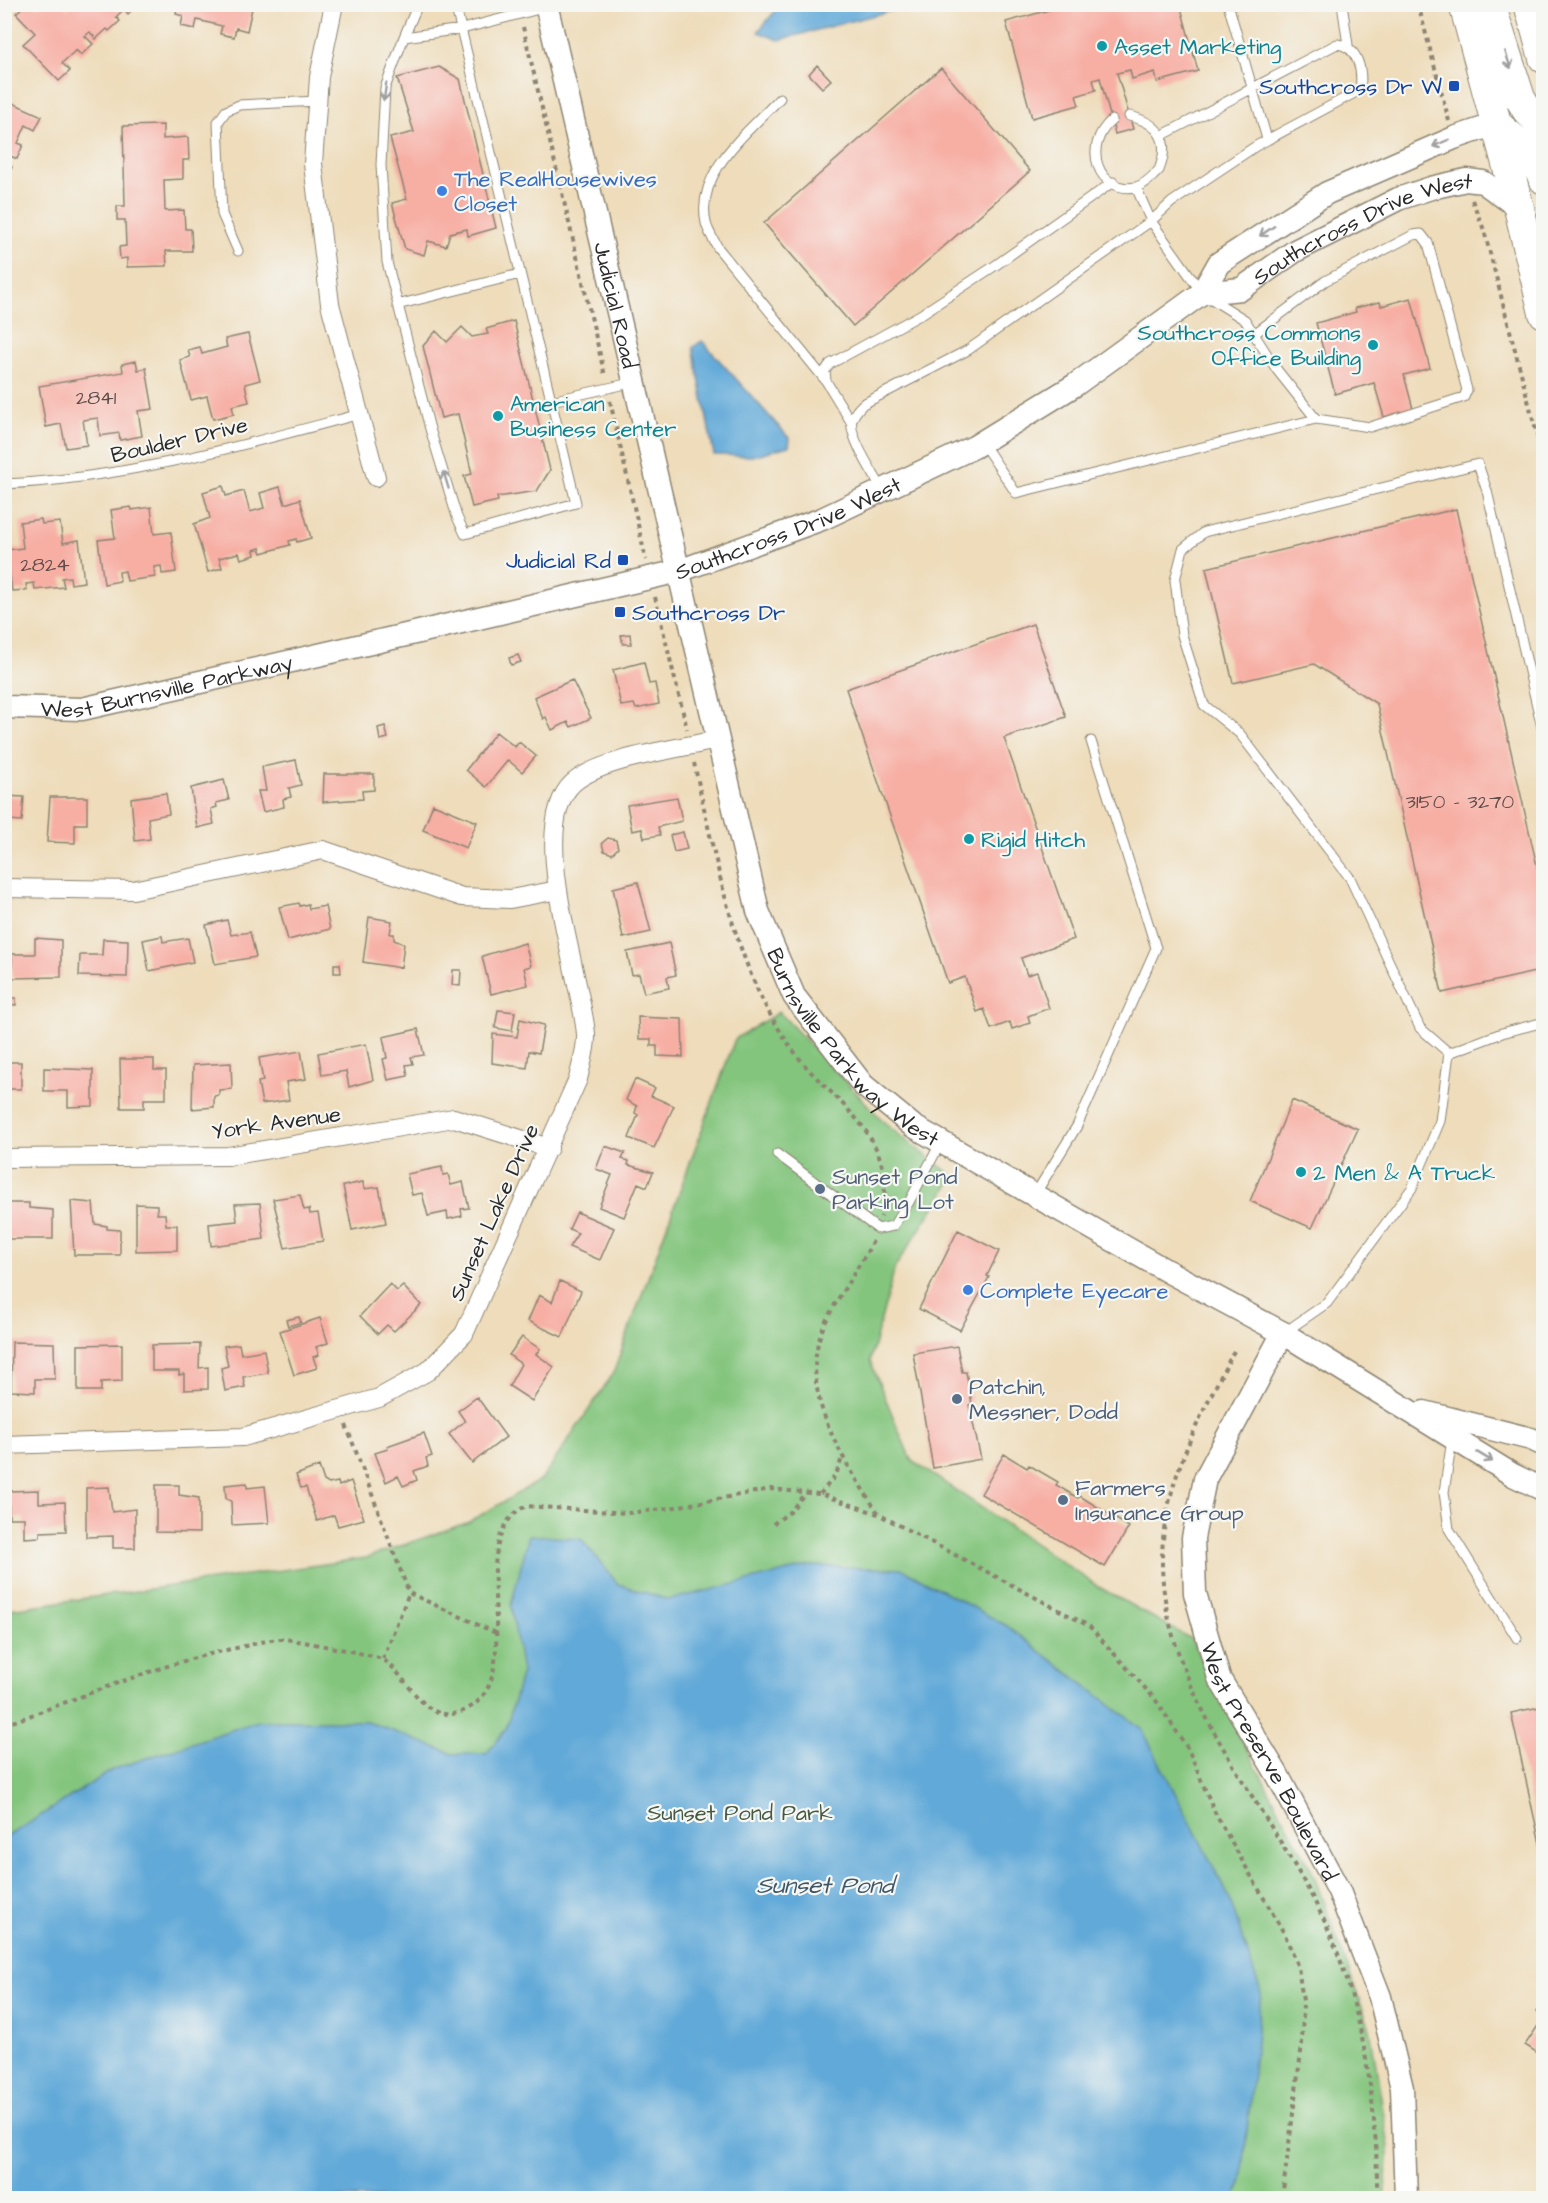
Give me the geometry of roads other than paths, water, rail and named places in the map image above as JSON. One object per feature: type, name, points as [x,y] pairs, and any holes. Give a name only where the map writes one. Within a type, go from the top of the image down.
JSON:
[{"type":"highway","points":[[1464,4],[1519,208],[1544,313]]},
{"type":"highway","points":[[1490,4],[1520,98],[1527,110],[1544,127]]},
{"type":"highway","points":[[1529,4],[1543,55]]},
{"type":"highway","points":[[1496,123],[1532,155],[1544,179]]},
{"type":"street","points":[[334,4],[319,77],[313,164],[330,304],[376,477]]},
{"type":"street","name":"Judicial Road","points":[[547,6],[679,571]]},
{"type":"street","name":"Southcross Drive West","points":[[328,653],[679,571],[822,519],[982,442],[1075,385],[1202,293],[1219,263],[1327,193],[1454,138],[1496,123]]},
{"type":"street","name":"Southcross Drive West","points":[[1202,293],[1241,289],[1295,251],[1344,225],[1398,199],[1466,180],[1483,182],[1519,208]]},
{"type":"street","name":"Burnsville Parkway West","points":[[679,571],[716,740],[758,911],[794,996],[864,1085],[913,1126],[941,1143],[1283,1333],[1453,1438],[1544,1490]]},
{"type":"street","name":"West Burnsville Parkway","points":[[4,707],[82,710],[328,653]]},
{"type":"street","name":"Sunset Lake Drive","points":[[4,1445],[243,1437],[379,1398],[428,1371],[464,1334],[578,1079],[586,1036],[558,890],[554,855],[558,804],[573,783],[602,766],[716,740]]},
{"type":"street","points":[[4,888],[133,890],[323,850],[462,897],[510,899],[558,890]]},
{"type":"street","name":"York Avenue","points":[[4,1158],[228,1156],[454,1118],[549,1148]]},
{"type":"street","name":"West Preserve Boulevard","points":[[1283,1333],[1205,1479],[1193,1538],[1195,1593],[1219,1678],[1277,1774],[1340,1891],[1380,1997],[1402,2088],[1406,2199]]},
{"type":"street","name":"Burnsville Parkway West","points":[[1399,1405],[1531,1439],[1544,1445]]},
{"type":"lane","points":[[418,4],[385,88],[381,165],[387,262],[430,429],[457,517],[465,534],[576,503],[455,4]]},
{"type":"lane","points":[[1228,4],[1267,139]]},
{"type":"lane","points":[[851,422],[863,404],[968,350],[1151,222],[1172,202],[1267,139],[1360,90],[1361,82],[1353,50],[1348,45],[1342,4]]},
{"type":"lane","points":[[404,37],[462,29],[547,6]]},
{"type":"lane","points":[[1161,136],[1336,44],[1348,45]]},
{"type":"lane","points":[[780,98],[722,160],[707,187],[704,209],[706,226],[718,248],[826,381],[851,422],[859,446],[882,489]]},
{"type":"lane","points":[[238,251],[222,213],[218,122],[226,111],[239,105],[318,101]]},
{"type":"lane","points":[[1112,120],[1097,137],[1094,148],[1100,170],[1113,182],[1136,187],[1159,170],[1163,159],[1161,136],[1145,119],[1129,116]]},
{"type":"lane","points":[[826,381],[825,371],[830,364],[920,315],[996,265],[1113,182]]},
{"type":"lane","points":[[1136,187],[1151,222],[1202,293],[1245,320],[1277,370],[1316,419]]},
{"type":"lane","points":[[982,442],[1016,493],[1316,419],[1370,427],[1464,397],[1467,390],[1428,243],[1421,234],[1413,235],[1325,281],[1254,334]]},
{"type":"lane","points":[[397,304],[520,274]]},
{"type":"lane","points":[[551,401],[635,382]]},
{"type":"lane","name":"Boulder Drive","points":[[4,484],[108,475],[196,458],[360,414]]},
{"type":"lane","points":[[1449,1053],[1420,1028],[1350,878],[1240,734],[1204,705],[1182,635],[1175,580],[1183,549],[1204,532],[1478,464],[1487,491],[1544,736]]},
{"type":"lane","points":[[1034,1196],[1077,1126],[1156,948],[1091,741]]},
{"type":"lane","points":[[1449,1053],[1502,1033],[1544,1022]]},
{"type":"lane","points":[[1283,1333],[1327,1303],[1412,1188],[1440,1121],[1449,1053]]},
{"type":"lane","points":[[777,1154],[878,1229],[893,1226],[909,1202],[941,1143]]},
{"type":"lane","points":[[1453,1438],[1444,1492],[1449,1529],[1516,1638]]},
{"type":"water","points":[[780,5],[913,5],[779,40],[758,32]]},
{"type":"water","points":[[702,341],[790,439],[789,446],[752,456],[714,455],[693,347]]},
{"type":"water","name":"Sunset Pond","points":[[529,1535],[581,1539],[618,1584],[669,1600],[809,1566],[903,1569],[1007,1626],[1142,1729],[1229,1897],[1261,1993],[1242,2180],[1236,2198],[5,2198],[5,1838],[114,1769],[258,1721],[366,1721],[453,1754],[486,1754],[506,1729],[522,1672],[511,1605]]},
{"type":"place","name":"Asset Marketing","points":[[1102,46]]},
{"type":"place","name":"Southcross Dr W","points":[[1454,86]]},
{"type":"place","name":"The RealHousewives Closet","points":[[442,191]]},
{"type":"place","name":"Southcross Commons Office Building","points":[[1373,345]]},
{"type":"place","name":"American Business Center","points":[[498,416]]},
{"type":"place","name":"Judicial Rd","points":[[623,560]]},
{"type":"place","name":"Southcross Dr","points":[[620,612]]},
{"type":"place","name":"Rigid Hitch","points":[[969,839]]},
{"type":"place","name":"2 Men & A Truck","points":[[1301,1172]]},
{"type":"place","name":"Sunset Pond Parking Lot","points":[[820,1189]]},
{"type":"place","name":"Complete Eyecare","points":[[968,1290]]},
{"type":"place","name":"Patchin, Messner, Dodd","points":[[957,1399]]},
{"type":"place","name":"Farmers Insurance Group","points":[[1063,1500]]},
{"type":"park label","name":"Sunset Pond Park","points":[[740,1812]]}]
